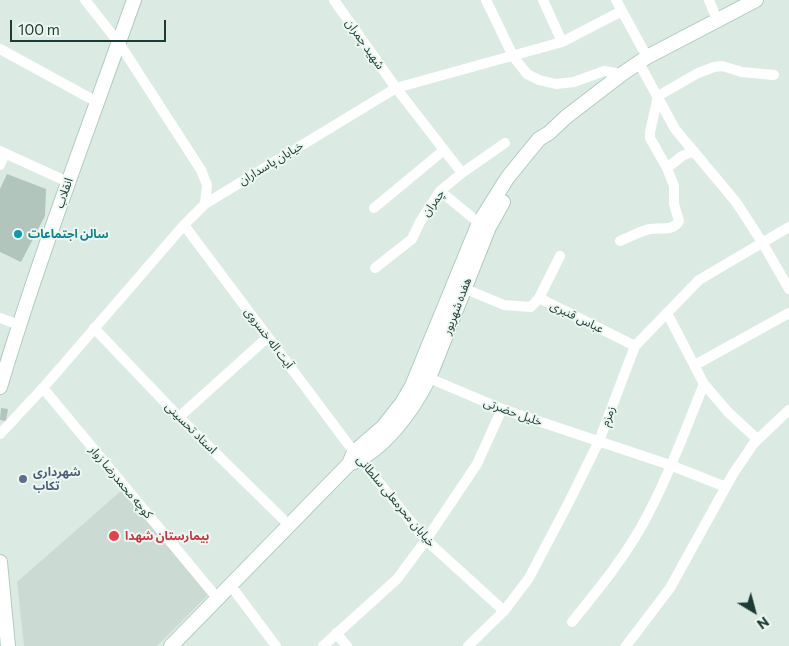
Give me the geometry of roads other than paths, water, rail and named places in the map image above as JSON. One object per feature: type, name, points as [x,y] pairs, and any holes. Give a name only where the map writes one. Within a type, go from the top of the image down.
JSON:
[{"type":"main road","name":"انقلاب","points":[[0,388],[19,325],[68,182],[134,0]]},
{"type":"main road","name":"هفده شهریور","points":[[171,646],[354,459],[402,404],[412,386],[479,223],[508,177],[539,139],[622,74],[643,60],[756,0]]},
{"type":"main road","name":"هفده شهریور","points":[[354,459],[393,432],[412,409],[429,378],[488,227],[516,182],[545,145],[549,133]]},
{"type":"main road","points":[[0,562],[8,646]]},
{"type":"street","points":[[85,0],[119,43],[201,170],[207,186],[205,204]]},
{"type":"street","name":"شهید چمران","points":[[334,0],[396,88]]},
{"type":"street","points":[[486,0],[513,56],[527,74],[539,80],[556,84],[574,82],[604,72],[622,74]]},
{"type":"street","points":[[542,0],[562,42]]},
{"type":"street","points":[[616,0],[658,96],[675,128],[736,202],[789,289]]},
{"type":"street","points":[[709,0],[717,20]]},
{"type":"street","name":"خیابان پاسداران","points":[[0,434],[43,388],[184,225],[205,204],[396,88],[562,42],[622,11]]},
{"type":"street","points":[[0,49],[98,102]]},
{"type":"street","points":[[620,241],[650,229],[672,227],[677,225],[679,221],[674,204],[674,186],[667,168],[650,138],[658,96],[698,73],[714,67],[722,66],[742,72],[774,75]]},
{"type":"street","points":[[396,88],[462,173]]},
{"type":"street","name":"چمران","points":[[375,268],[412,239],[440,190],[505,143]]},
{"type":"street","points":[[374,208],[444,150]]},
{"type":"street","points":[[667,168],[682,156],[694,151]]},
{"type":"street","points":[[0,165],[3,152],[68,182]]},
{"type":"street","points":[[440,190],[479,223]]},
{"type":"street","name":"آیت اله خسروی","points":[[184,225],[268,336],[354,459]]},
{"type":"street","name":"زمزم","points":[[468,646],[504,611],[529,578],[599,440],[635,346],[699,280],[789,227]]},
{"type":"street","points":[[539,298],[560,256]]},
{"type":"street","name":"عباس قنبری","points":[[463,288],[504,305],[531,307],[539,298],[635,346]]},
{"type":"street","points":[[667,313],[704,384],[728,412],[757,440]]},
{"type":"street","points":[[695,365],[789,313]]},
{"type":"street","points":[[0,318],[19,325]]},
{"type":"street","name":"استاد تحسینی","points":[[94,328],[179,417],[290,526]]},
{"type":"street","points":[[179,417],[268,336]]},
{"type":"street","name":"خلیل حضرتی","points":[[429,378],[502,409],[599,440],[726,487]]},
{"type":"street","points":[[572,622],[604,582],[640,529],[664,481],[704,384]]},
{"type":"street","name":"کوچه محمدرضا زوار","points":[[43,388],[218,599]]},
{"type":"street","points":[[323,646],[397,579],[426,540],[477,464],[502,409]]},
{"type":"street","points":[[626,646],[670,588],[733,474],[757,440],[789,410]]},
{"type":"street","name":"خیابان محرمعلی سلطانی","points":[[354,459],[426,540],[504,611]]},
{"type":"street","points":[[231,586],[276,646]]},
{"type":"street","points":[[336,633],[347,646]]},
{"type":"place","name":"سالن اجتماعات","points":[[18,234]]},
{"type":"place","name":"شهرداری تکاب","points":[[23,479]]},
{"type":"place","name":"بیمارستان شهدا","points":[[114,536]]}]
